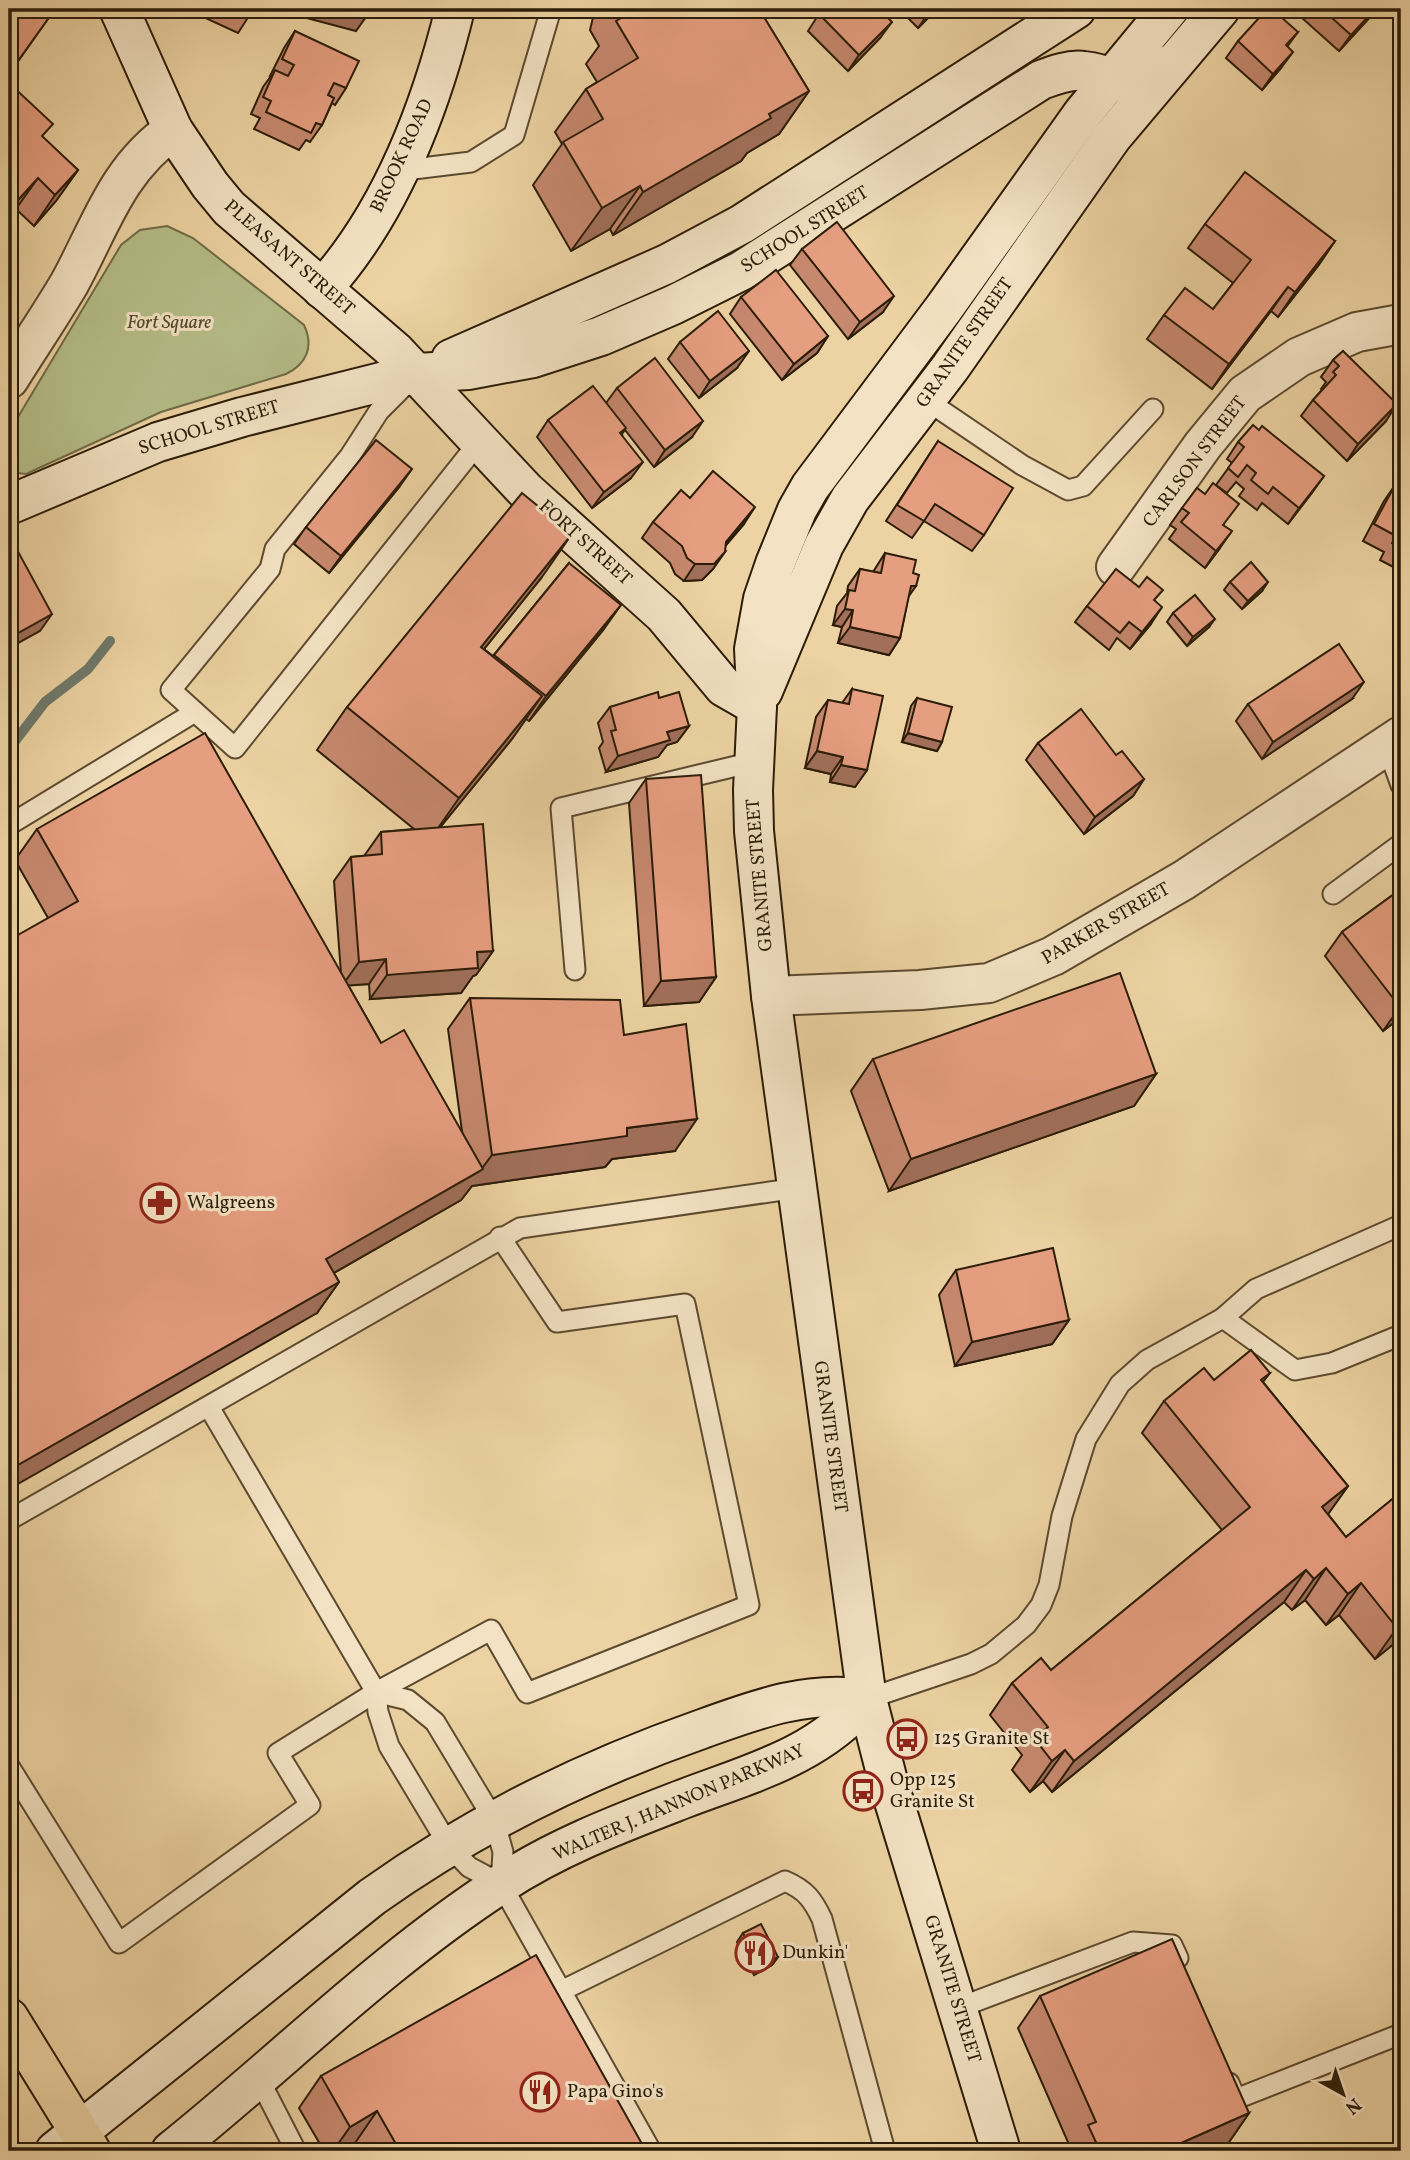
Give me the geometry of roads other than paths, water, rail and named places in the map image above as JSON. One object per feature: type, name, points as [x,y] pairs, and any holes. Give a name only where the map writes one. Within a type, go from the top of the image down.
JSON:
[{"type":"main road","name":"PLEASANT STREET","points":[[119,9],[173,130],[210,185],[229,208],[417,373]]},
{"type":"main road","name":"BROOK ROAD","points":[[322,289],[363,236],[396,171],[436,78],[454,9]]},
{"type":"main road","name":"SCHOOL STREET","points":[[417,373],[704,245],[784,199],[1076,9]]},
{"type":"main road","name":"GRANITE STREET","points":[[1002,2151],[886,1775],[867,1699],[771,996],[757,869],[753,762],[757,706],[754,662],[757,623],[775,564],[797,510],[825,466],[914,350],[1109,80],[1169,9]]},
{"type":"main road","name":"GRANITE STREET","points":[[757,706],[836,520],[926,400],[1086,172],[1171,64],[1220,9]]},
{"type":"main road","name":"SCHOOL STREET","points":[[9,505],[111,460],[200,429],[292,402],[417,373],[468,370],[533,358],[626,326],[752,264],[1041,80],[1084,71],[1132,85],[1144,82],[1171,64]]},
{"type":"main road","points":[[9,379],[69,284],[121,183],[143,153],[173,130]]},
{"type":"main road","name":"CARLSON STREET","points":[[1116,567],[1203,445],[1245,394],[1299,357],[1357,332],[1401,324]]},
{"type":"main road","name":"FORT STREET","points":[[417,373],[526,491],[664,615],[724,687],[757,706]]},
{"type":"main road","name":"PARKER STREET","points":[[771,996],[919,990],[989,983],[1053,957],[1184,880],[1394,741]]},
{"type":"main road","points":[[9,2018],[75,2145],[318,1939],[392,1883],[494,1820],[612,1762],[760,1709],[821,1695],[867,1699]]},
{"type":"main road","name":"WALTER J. HANNON PARKWAY","points":[[171,2151],[409,1951],[501,1884],[580,1841],[792,1758],[834,1732],[867,1699]]},
{"type":"lane","points":[[396,171],[471,162],[514,135],[551,9]]},
{"type":"lane","points":[[417,373],[379,411],[350,456],[275,549],[270,569],[170,690],[235,748],[479,442]]},
{"type":"lane","points":[[926,400],[1022,466],[1068,490],[1083,486],[1153,409]]},
{"type":"lane","points":[[9,825],[195,712]]},
{"type":"lane","points":[[1394,741],[1401,785]]},
{"type":"lane","points":[[575,970],[561,808],[753,762]]},
{"type":"lane","points":[[1333,894],[1401,844]]},
{"type":"lane","points":[[9,1520],[500,1237],[542,1223],[797,1188]]},
{"type":"lane","points":[[867,1699],[971,1664],[991,1654],[1027,1625],[1041,1605],[1049,1585],[1056,1541],[1086,1439],[1107,1401],[1120,1384],[1147,1360],[1223,1318],[1256,1289],[1401,1225]]},
{"type":"lane","points":[[9,1766],[119,1943],[310,1805],[278,1753],[376,1692],[491,1630],[527,1693],[749,1605],[685,1304],[557,1322],[500,1237]]},
{"type":"lane","points":[[1223,1318],[1296,1370],[1332,1363],[1401,1335]]},
{"type":"lane","points":[[209,1407],[376,1692],[378,1712],[389,1746],[449,1846],[476,1872],[501,1884]]},
{"type":"lane","points":[[376,1692],[408,1700],[435,1721],[494,1820],[503,1852],[501,1884],[650,2151]]},
{"type":"lane","points":[[561,1991],[785,1881],[799,1886],[812,1897],[822,1919],[885,2151]]},
{"type":"lane","points":[[958,2008],[1133,1942],[1172,1945],[1183,1971]]},
{"type":"lane","points":[[1220,2061],[1236,2099],[1401,2034]]},
{"type":"lane","points":[[259,2079],[296,2151]]},
{"type":"waterway","points":[[9,749],[45,702],[88,669],[110,641]]},
{"type":"place","name":"Walgreens","points":[[160,1203]]},
{"type":"place","name":"125 Granite St","points":[[907,1739]]},
{"type":"place","name":"Opp 125 Granite St","points":[[863,1791]]},
{"type":"place","name":"Dunkin'","points":[[755,1953]]},
{"type":"place","name":"Papa Gino's","points":[[540,2092]]},
{"type":"park label","name":"Fort Square","points":[[169,323]]}]
